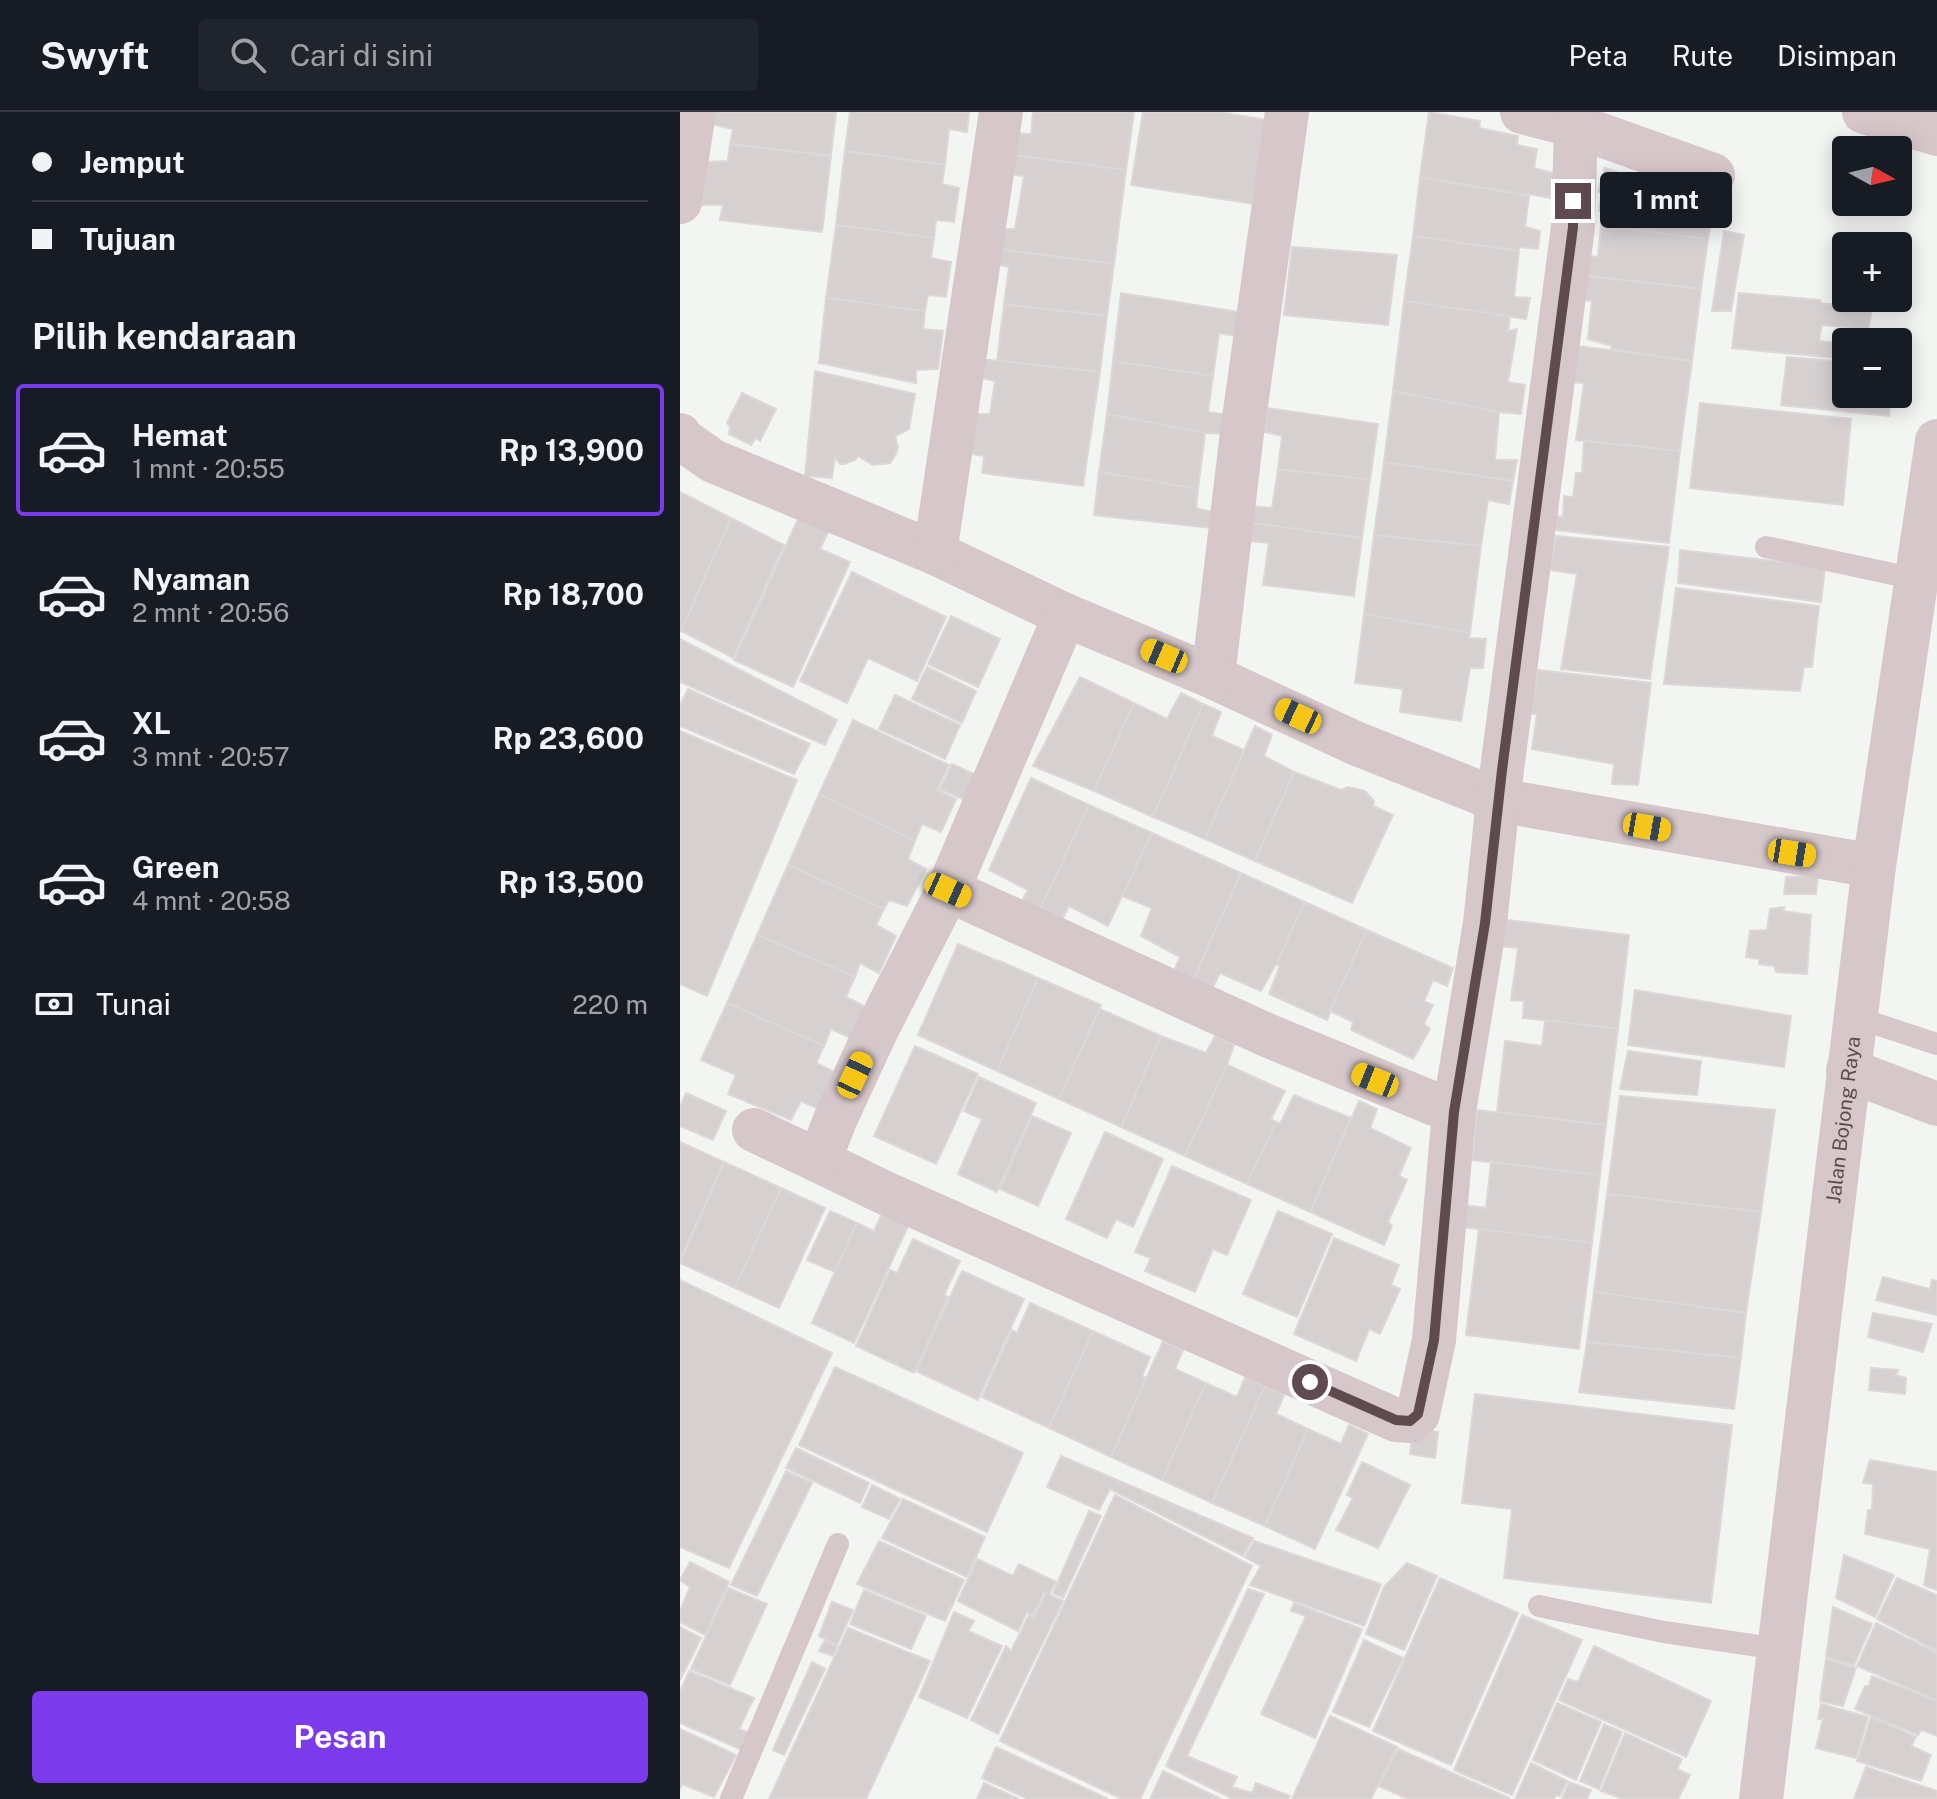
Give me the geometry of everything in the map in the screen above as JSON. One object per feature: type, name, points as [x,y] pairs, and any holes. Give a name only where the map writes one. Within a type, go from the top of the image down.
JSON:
[{"type":"street","points":[[680,202],[694,112]]},
{"type":"street","points":[[935,553],[1001,112]]},
{"type":"street","points":[[1213,677],[1240,448],[1287,112]]},
{"type":"street","points":[[1522,112],[1576,126],[1713,175]]},
{"type":"street","points":[[1864,112],[1937,134]]},
{"type":"street","points":[[754,1130],[1396,1420],[1410,1421],[1418,1414],[1434,1340],[1454,1112],[1485,923],[1498,800],[1573,227],[1576,126]]},
{"type":"street","points":[[680,435],[713,461],[935,553],[1065,615],[1213,677],[1355,743],[1498,800],[1874,866]]},
{"type":"street","name":"Jalan Bojong Raya","points":[[1761,1799],[1874,866],[1927,581],[1937,441]]},
{"type":"street","points":[[819,1161],[876,1031],[948,890],[1065,615]]},
{"type":"street","points":[[948,890],[1269,1036],[1454,1112]]},
{"type":"street","points":[[1848,1070],[1937,1104]]},
{"type":"lane","points":[[1766,547],[1927,581]]},
{"type":"lane","points":[[1855,1017],[1937,1044]]},
{"type":"lane","points":[[731,1799],[838,1544]]},
{"type":"lane","points":[[1539,1606],[1664,1632],[1779,1649]]},
{"type":"building","points":[[713,112],[836,112],[831,156],[730,144],[733,129],[711,124]]},
{"type":"building","points":[[850,112],[969,112],[967,132],[949,129],[945,165],[845,151]]},
{"type":"building","points":[[1033,112],[1134,112],[1126,170],[1005,154],[1007,133],[1031,134]]},
{"type":"building","points":[[1143,112],[1219,112],[1268,120],[1255,204],[1131,185]]},
{"type":"building","points":[[1429,112],[1480,121],[1479,128],[1518,136],[1517,145],[1537,149],[1534,168],[1553,173],[1550,198],[1420,177]]},
{"type":"building","points":[[730,144],[831,156],[822,232],[720,220],[723,205],[702,205],[707,162],[728,161]]},
{"type":"building","points":[[845,151],[945,165],[942,184],[959,188],[954,222],[936,220],[934,238],[836,225]]},
{"type":"building","points":[[1005,154],[1126,170],[1114,264],[992,248],[995,229],[1015,229],[1024,176],[1002,173]]},
{"type":"building","points":[[1605,168],[1630,177],[1624,200],[1642,204],[1643,179],[1714,205],[1708,239],[1601,226],[1603,212],[1599,211],[1602,193],[1598,192]]},
{"type":"building","points":[[1420,177],[1529,196],[1525,227],[1540,231],[1538,249],[1519,247],[1519,251],[1413,236]]},
{"type":"building","points":[[836,225],[934,238],[931,258],[951,262],[946,297],[928,295],[925,311],[826,298]]},
{"type":"building","points":[[1601,226],[1708,239],[1701,289],[1587,276],[1589,256],[1598,257]]},
{"type":"building","points":[[1724,231],[1744,235],[1731,311],[1712,311]]},
{"type":"building","points":[[1413,236],[1519,251],[1514,297],[1530,298],[1526,319],[1404,301]]},
{"type":"building","points":[[1292,247],[1397,255],[1388,325],[1284,315]]},
{"type":"building","points":[[992,248],[1114,264],[1107,316],[1004,304],[1009,267],[990,263]]},
{"type":"building","points":[[1587,276],[1701,289],[1692,361],[1611,349],[1612,346],[1588,339],[1592,301],[1583,300]]},
{"type":"building","points":[[1121,293],[1239,312],[1236,336],[1219,333],[1213,376],[1113,361]]},
{"type":"building","points":[[1739,293],[1820,300],[1821,303],[1832,304],[1832,312],[1871,312],[1868,328],[1822,325],[1819,341],[1832,342],[1832,358],[1732,348]]},
{"type":"building","points":[[826,298],[925,311],[923,329],[943,331],[938,369],[916,370],[916,383],[819,363]]},
{"type":"building","points":[[1404,301],[1510,316],[1508,331],[1517,329],[1508,382],[1525,385],[1521,414],[1393,391]]},
{"type":"building","points":[[1004,304],[1107,316],[1100,372],[997,361]]},
{"type":"building","points":[[1578,346],[1692,361],[1680,451],[1576,440],[1584,383],[1572,382]]},
{"type":"building","points":[[1787,357],[1832,361],[1832,408],[1890,408],[1889,416],[1781,405]]},
{"type":"building","points":[[980,359],[1100,372],[1083,486],[982,473],[984,456],[965,453],[971,414],[990,414],[995,381],[977,377]]},
{"type":"building","points":[[1113,361],[1213,376],[1208,412],[1227,415],[1225,434],[1107,414]]},
{"type":"building","points":[[815,371],[915,394],[909,429],[895,436],[898,447],[890,463],[873,465],[858,456],[855,460],[840,464],[835,457],[832,478],[805,476]]},
{"type":"building","points":[[1393,391],[1499,412],[1495,460],[1517,460],[1513,481],[1384,462]]},
{"type":"building","points":[[742,393],[776,409],[760,441],[756,438],[751,445],[729,434],[727,423]]},
{"type":"building","points":[[1700,403],[1851,419],[1843,505],[1690,488]]},
{"type":"building","points":[[1267,408],[1378,424],[1370,480],[1278,469],[1282,436],[1265,432]]},
{"type":"building","points":[[1107,414],[1205,433],[1198,489],[1099,472]]},
{"type":"building","points":[[1584,441],[1680,451],[1669,543],[1556,530],[1556,516],[1563,517],[1564,496],[1573,497],[1576,473],[1582,473]]},
{"type":"building","points":[[1384,462],[1513,481],[1509,504],[1488,500],[1481,546],[1374,535]]},
{"type":"building","points":[[1278,469],[1370,480],[1362,538],[1251,523],[1252,506],[1272,508]]},
{"type":"building","points":[[1099,472],[1198,489],[1196,508],[1212,512],[1211,528],[1094,515]]},
{"type":"building","points":[[680,492],[731,518],[681,631],[680,630]]},
{"type":"building","points":[[803,508],[833,522],[820,549],[850,562],[793,687],[734,660]]},
{"type":"building","points":[[731,518],[784,545],[733,658],[681,631]]},
{"type":"building","points":[[1251,523],[1362,538],[1354,596],[1263,585],[1269,543],[1248,541]]},
{"type":"building","points":[[1374,535],[1481,546],[1470,633],[1364,614]]},
{"type":"building","points":[[1556,536],[1669,547],[1650,679],[1561,669],[1577,574],[1550,570]]},
{"type":"building","points":[[1680,550],[1825,567],[1821,602],[1678,583]]},
{"type":"building","points":[[852,572],[946,617],[917,681],[868,658],[847,703],[800,681]]},
{"type":"building","points":[[1676,588],[1819,606],[1812,667],[1804,667],[1800,691],[1664,684]]},
{"type":"building","points":[[1364,614],[1470,633],[1469,638],[1486,639],[1483,668],[1470,668],[1461,721],[1400,712],[1403,689],[1355,683]]},
{"type":"building","points":[[951,616],[1000,639],[978,687],[928,664]]},
{"type":"building","points":[[680,639],[837,720],[825,745],[680,682]]},
{"type":"building","points":[[927,667],[976,691],[962,723],[912,699]]},
{"type":"building","points":[[1538,670],[1651,683],[1638,785],[1612,784],[1614,764],[1532,749],[1537,714],[1531,714]]},
{"type":"building","points":[[1080,677],[1134,703],[1094,791],[1033,766]]},
{"type":"building","points":[[688,689],[810,744],[794,774],[680,726],[680,705]]},
{"type":"building","points":[[1181,693],[1203,704],[1153,817],[1094,791],[1134,703],[1167,719]]},
{"type":"building","points":[[895,695],[960,725],[945,759],[879,729]]},
{"type":"building","points":[[1203,704],[1221,712],[1212,736],[1244,750],[1205,839],[1153,817]]},
{"type":"building","points":[[853,720],[949,765],[937,790],[956,799],[941,832],[922,824],[915,841],[819,794]]},
{"type":"building","points":[[1255,726],[1272,735],[1264,756],[1294,772],[1255,861],[1205,839]]},
{"type":"building","points":[[680,731],[797,780],[707,996],[680,984]]},
{"type":"building","points":[[952,764],[976,775],[965,800],[940,789]]},
{"type":"building","points":[[1294,772],[1341,790],[1348,787],[1365,791],[1374,801],[1373,806],[1393,815],[1352,903],[1255,861]]},
{"type":"building","points":[[1031,778],[1089,805],[1037,916],[1019,907],[1028,890],[989,870]]},
{"type":"building","points":[[819,794],[915,841],[908,859],[926,869],[907,906],[889,900],[884,909],[788,865]]},
{"type":"building","points":[[1089,805],[1152,833],[1108,926],[1069,906],[1059,926],[1037,916]]},
{"type":"building","points":[[1152,833],[1241,873],[1191,985],[1172,976],[1180,957],[1141,936],[1152,908],[1122,896]]},
{"type":"building","points":[[788,865],[884,909],[876,925],[896,936],[879,973],[860,963],[855,977],[757,935]]},
{"type":"building","points":[[1241,873],[1305,902],[1261,991],[1220,973],[1210,993],[1191,985]]},
{"type":"building","points":[[1818,876],[1816,894],[1784,894],[1786,877]]},
{"type":"building","points":[[1305,902],[1367,930],[1327,1020],[1269,994],[1280,966],[1276,964]]},
{"type":"building","points":[[1784,907],[1783,911],[1811,915],[1807,974],[1776,972],[1774,966],[1759,964],[1759,959],[1746,957],[1750,931],[1767,930],[1770,909]]},
{"type":"building","points":[[1500,919],[1629,935],[1618,1029],[1523,1018],[1524,1001],[1511,1000],[1518,948],[1497,946]]},
{"type":"building","points":[[1367,930],[1453,968],[1447,986],[1433,980],[1424,1001],[1433,1005],[1424,1024],[1430,1029],[1413,1059],[1351,1030],[1353,1022],[1330,1011]]},
{"type":"building","points":[[757,935],[855,977],[846,997],[868,1008],[853,1039],[831,1029],[824,1046],[727,1003]]},
{"type":"building","points":[[958,944],[1038,978],[997,1071],[918,1035]]},
{"type":"building","points":[[1038,978],[1101,1005],[1059,1099],[997,1071]]},
{"type":"building","points":[[1635,990],[1791,1016],[1784,1067],[1628,1045]]},
{"type":"building","points":[[727,1003],[824,1046],[816,1063],[836,1073],[819,1109],[801,1101],[791,1120],[728,1094],[736,1075],[701,1060]]},
{"type":"building","points":[[1100,1009],[1161,1036],[1121,1127],[1059,1099]]},
{"type":"building","points":[[1545,1020],[1618,1029],[1606,1125],[1497,1112],[1505,1041],[1542,1046]]},
{"type":"building","points":[[1161,1036],[1206,1053],[1215,1036],[1234,1045],[1185,1156],[1121,1127]]},
{"type":"building","points":[[915,1046],[978,1074],[936,1164],[874,1136]]},
{"type":"building","points":[[1628,1051],[1701,1061],[1697,1095],[1620,1089]]},
{"type":"building","points":[[1227,1065],[1285,1091],[1271,1119],[1276,1122],[1247,1184],[1185,1156]]},
{"type":"building","points":[[979,1077],[1036,1103],[997,1192],[958,1174],[982,1119],[964,1111]]},
{"type":"building","points":[[686,1093],[726,1111],[713,1140],[680,1126],[680,1107]]},
{"type":"building","points":[[1294,1095],[1351,1118],[1310,1212],[1247,1184],[1276,1122],[1280,1124]]},
{"type":"building","points":[[1620,1096],[1775,1110],[1761,1212],[1607,1194]]},
{"type":"building","points":[[1359,1101],[1377,1109],[1370,1128],[1411,1148],[1399,1176],[1407,1180],[1388,1222],[1392,1226],[1384,1245],[1310,1212]]},
{"type":"building","points":[[1477,1110],[1606,1125],[1600,1175],[1472,1160]]},
{"type":"building","points":[[1032,1116],[1071,1133],[1038,1206],[1000,1189]]},
{"type":"building","points":[[1105,1132],[1163,1159],[1133,1227],[1116,1219],[1107,1238],[1066,1219]]},
{"type":"building","points":[[680,1142],[724,1162],[680,1260]]},
{"type":"building","points":[[724,1162],[781,1188],[735,1288],[680,1263]]},
{"type":"building","points":[[1491,1162],[1600,1175],[1592,1243],[1461,1227],[1464,1205],[1486,1208]]},
{"type":"building","points":[[1172,1166],[1251,1200],[1227,1255],[1213,1249],[1195,1292],[1145,1271],[1151,1258],[1135,1252]]},
{"type":"building","points":[[781,1188],[825,1208],[779,1308],[735,1288]]},
{"type":"building","points":[[1607,1194],[1761,1212],[1746,1313],[1594,1292]]},
{"type":"building","points":[[830,1211],[857,1223],[835,1272],[807,1260]]},
{"type":"building","points":[[1278,1211],[1332,1234],[1297,1317],[1243,1294]]},
{"type":"building","points":[[883,1212],[909,1224],[854,1343],[812,1323],[857,1223],[874,1231]]},
{"type":"building","points":[[1479,1229],[1592,1243],[1579,1349],[1466,1335]]},
{"type":"building","points":[[1334,1238],[1399,1265],[1391,1285],[1400,1289],[1380,1334],[1369,1329],[1356,1361],[1294,1334]]},
{"type":"building","points":[[913,1239],[960,1261],[944,1295],[948,1297],[914,1373],[856,1346],[890,1270],[897,1273]]},
{"type":"building","points":[[962,1271],[1024,1299],[978,1400],[916,1371]]},
{"type":"building","points":[[1883,1277],[1930,1289],[1932,1280],[1937,1281],[1937,1315],[1876,1300]]},
{"type":"building","points":[[680,1280],[832,1353],[729,1568],[680,1547]]},
{"type":"building","points":[[1594,1292],[1746,1313],[1741,1358],[1587,1342]]},
{"type":"building","points":[[1030,1303],[1093,1331],[1049,1428],[982,1397],[1012,1330],[1017,1333]]},
{"type":"building","points":[[1873,1313],[1932,1324],[1923,1352],[1868,1337]]},
{"type":"building","points":[[1093,1331],[1150,1357],[1142,1376],[1146,1378],[1111,1457],[1049,1428]]},
{"type":"building","points":[[1163,1341],[1183,1350],[1175,1369],[1206,1383],[1162,1480],[1111,1457]]},
{"type":"building","points":[[1587,1342],[1741,1358],[1734,1409],[1579,1392]]},
{"type":"building","points":[[835,1367],[1023,1453],[987,1532],[799,1445]]},
{"type":"building","points":[[1871,1368],[1898,1370],[1896,1375],[1906,1378],[1905,1394],[1869,1390]]},
{"type":"building","points":[[1245,1377],[1265,1386],[1212,1503],[1162,1480],[1206,1383],[1237,1397]]},
{"type":"building","points":[[1265,1386],[1284,1395],[1276,1414],[1308,1429],[1265,1526],[1212,1503]]},
{"type":"building","points":[[1475,1394],[1732,1425],[1711,1603],[1504,1578],[1512,1509],[1462,1503]]},
{"type":"building","points":[[1349,1425],[1368,1434],[1315,1549],[1265,1526],[1308,1429],[1341,1444]]},
{"type":"building","points":[[1413,1428],[1438,1432],[1435,1458],[1410,1454]]},
{"type":"building","points":[[796,1448],[869,1483],[860,1503],[786,1468]]},
{"type":"building","points":[[1061,1456],[1253,1538],[1243,1556],[1110,1489],[1099,1510],[1047,1487]]},
{"type":"building","points":[[1870,1460],[1937,1472],[1937,1590],[1924,1585],[1930,1549],[1865,1534],[1868,1510],[1872,1510],[1873,1484],[1863,1483]]},
{"type":"building","points":[[1362,1462],[1410,1485],[1378,1548],[1336,1530],[1353,1498],[1347,1495]]},
{"type":"building","points":[[786,1471],[812,1483],[757,1596],[731,1585]]},
{"type":"building","points":[[872,1485],[900,1499],[889,1519],[862,1507]]},
{"type":"building","points":[[1115,1495],[1252,1566],[1140,1799],[1122,1799],[1000,1741]]},
{"type":"building","points":[[903,1499],[985,1537],[967,1577],[882,1538]]},
{"type":"building","points":[[1089,1511],[1101,1516],[1063,1598],[1053,1593]]},
{"type":"building","points":[[879,1541],[964,1580],[945,1621],[857,1584]]},
{"type":"building","points":[[1254,1541],[1381,1584],[1364,1626],[1250,1585],[1261,1566],[1245,1557]]},
{"type":"building","points":[[1844,1555],[1894,1575],[1875,1617],[1836,1598]]},
{"type":"building","points":[[977,1559],[1013,1576],[1019,1564],[1056,1582],[1049,1594],[1044,1592],[1033,1615],[1027,1612],[1018,1631],[958,1601]]},
{"type":"building","points":[[690,1562],[729,1582],[705,1635],[680,1622],[680,1611],[690,1587],[680,1580]]},
{"type":"building","points":[[1407,1563],[1437,1576],[1404,1650],[1366,1634],[1384,1587]]},
{"type":"building","points":[[1440,1578],[1518,1613],[1451,1765],[1373,1731]]},
{"type":"building","points":[[1897,1578],[1937,1595],[1937,1651],[1877,1619]]},
{"type":"building","points":[[728,1588],[767,1604],[730,1685],[691,1669]]},
{"type":"building","points":[[1248,1589],[1264,1594],[1187,1756],[1237,1777],[1232,1787],[1252,1793],[1256,1783],[1290,1796],[1288,1799],[1233,1799],[1166,1766]]},
{"type":"building","points":[[864,1590],[926,1616],[911,1649],[850,1624]]},
{"type":"building","points":[[1046,1593],[1063,1601],[998,1734],[971,1720],[1006,1646],[1011,1651],[1029,1615],[1034,1617]]},
{"type":"building","points":[[832,1602],[853,1610],[837,1645],[819,1636]]},
{"type":"building","points":[[1294,1603],[1362,1629],[1315,1738],[1261,1714],[1306,1616],[1291,1611]]},
{"type":"building","points":[[1833,1607],[1872,1624],[1854,1665],[1826,1657]]},
{"type":"building","points":[[954,1612],[974,1621],[968,1631],[1002,1646],[967,1718],[919,1697]]},
{"type":"building","points":[[1522,1615],[1582,1640],[1512,1795],[1454,1770]]},
{"type":"building","points":[[1876,1623],[1937,1653],[1937,1700],[1857,1666]]},
{"type":"building","points":[[680,1627],[701,1638],[680,1680]]},
{"type":"building","points":[[848,1628],[930,1661],[866,1799],[769,1799]]},
{"type":"building","points":[[825,1640],[837,1646],[833,1656],[819,1651]]},
{"type":"building","points":[[1364,1640],[1403,1658],[1369,1727],[1333,1712]]},
{"type":"building","points":[[1594,1646],[1711,1701],[1686,1757],[1559,1700],[1568,1679],[1578,1682]]},
{"type":"building","points":[[1826,1659],[1856,1668],[1843,1706],[1820,1701]]},
{"type":"building","points":[[812,1662],[825,1669],[784,1755],[773,1750]]},
{"type":"building","points":[[689,1671],[754,1698],[739,1729],[749,1733],[742,1750],[680,1723],[680,1692]]},
{"type":"building","points":[[1872,1676],[1937,1701],[1937,1736],[1921,1730],[1918,1735],[1855,1709]]},
{"type":"building","points":[[1557,1703],[1601,1722],[1576,1780],[1533,1760]]},
{"type":"building","points":[[1821,1704],[1868,1717],[1856,1758],[1816,1748],[1823,1719],[1818,1719]]},
{"type":"building","points":[[1330,1716],[1397,1747],[1371,1799],[1292,1799]]},
{"type":"building","points":[[1871,1717],[1916,1737],[1911,1746],[1931,1755],[1921,1781],[1857,1761]]},
{"type":"building","points":[[1604,1724],[1622,1732],[1599,1789],[1580,1781]]},
{"type":"building","points":[[680,1729],[736,1755],[714,1797],[682,1784],[680,1789]]},
{"type":"building","points":[[1625,1733],[1682,1759],[1677,1769],[1690,1775],[1678,1799],[1623,1799],[1601,1791]]},
{"type":"building","points":[[996,1747],[1108,1799],[1028,1799],[982,1778]]},
{"type":"building","points":[[1398,1749],[1509,1799],[1408,1799],[1379,1786]]},
{"type":"building","points":[[1531,1763],[1567,1781],[1560,1796],[1556,1795],[1554,1799],[1515,1799]]},
{"type":"building","points":[[1866,1767],[1937,1791],[1937,1799],[1854,1799]]},
{"type":"building","points":[[1163,1771],[1221,1799],[1150,1799]]},
{"type":"building","points":[[1569,1782],[1591,1790],[1587,1799],[1562,1799]]},
{"type":"building","points":[[984,1783],[1019,1799],[977,1799]]},
{"type":"route","points":[[1310,1382],[1396,1420],[1410,1421],[1418,1414],[1434,1340],[1454,1112],[1485,923],[1573,227],[1573,201]]}]
